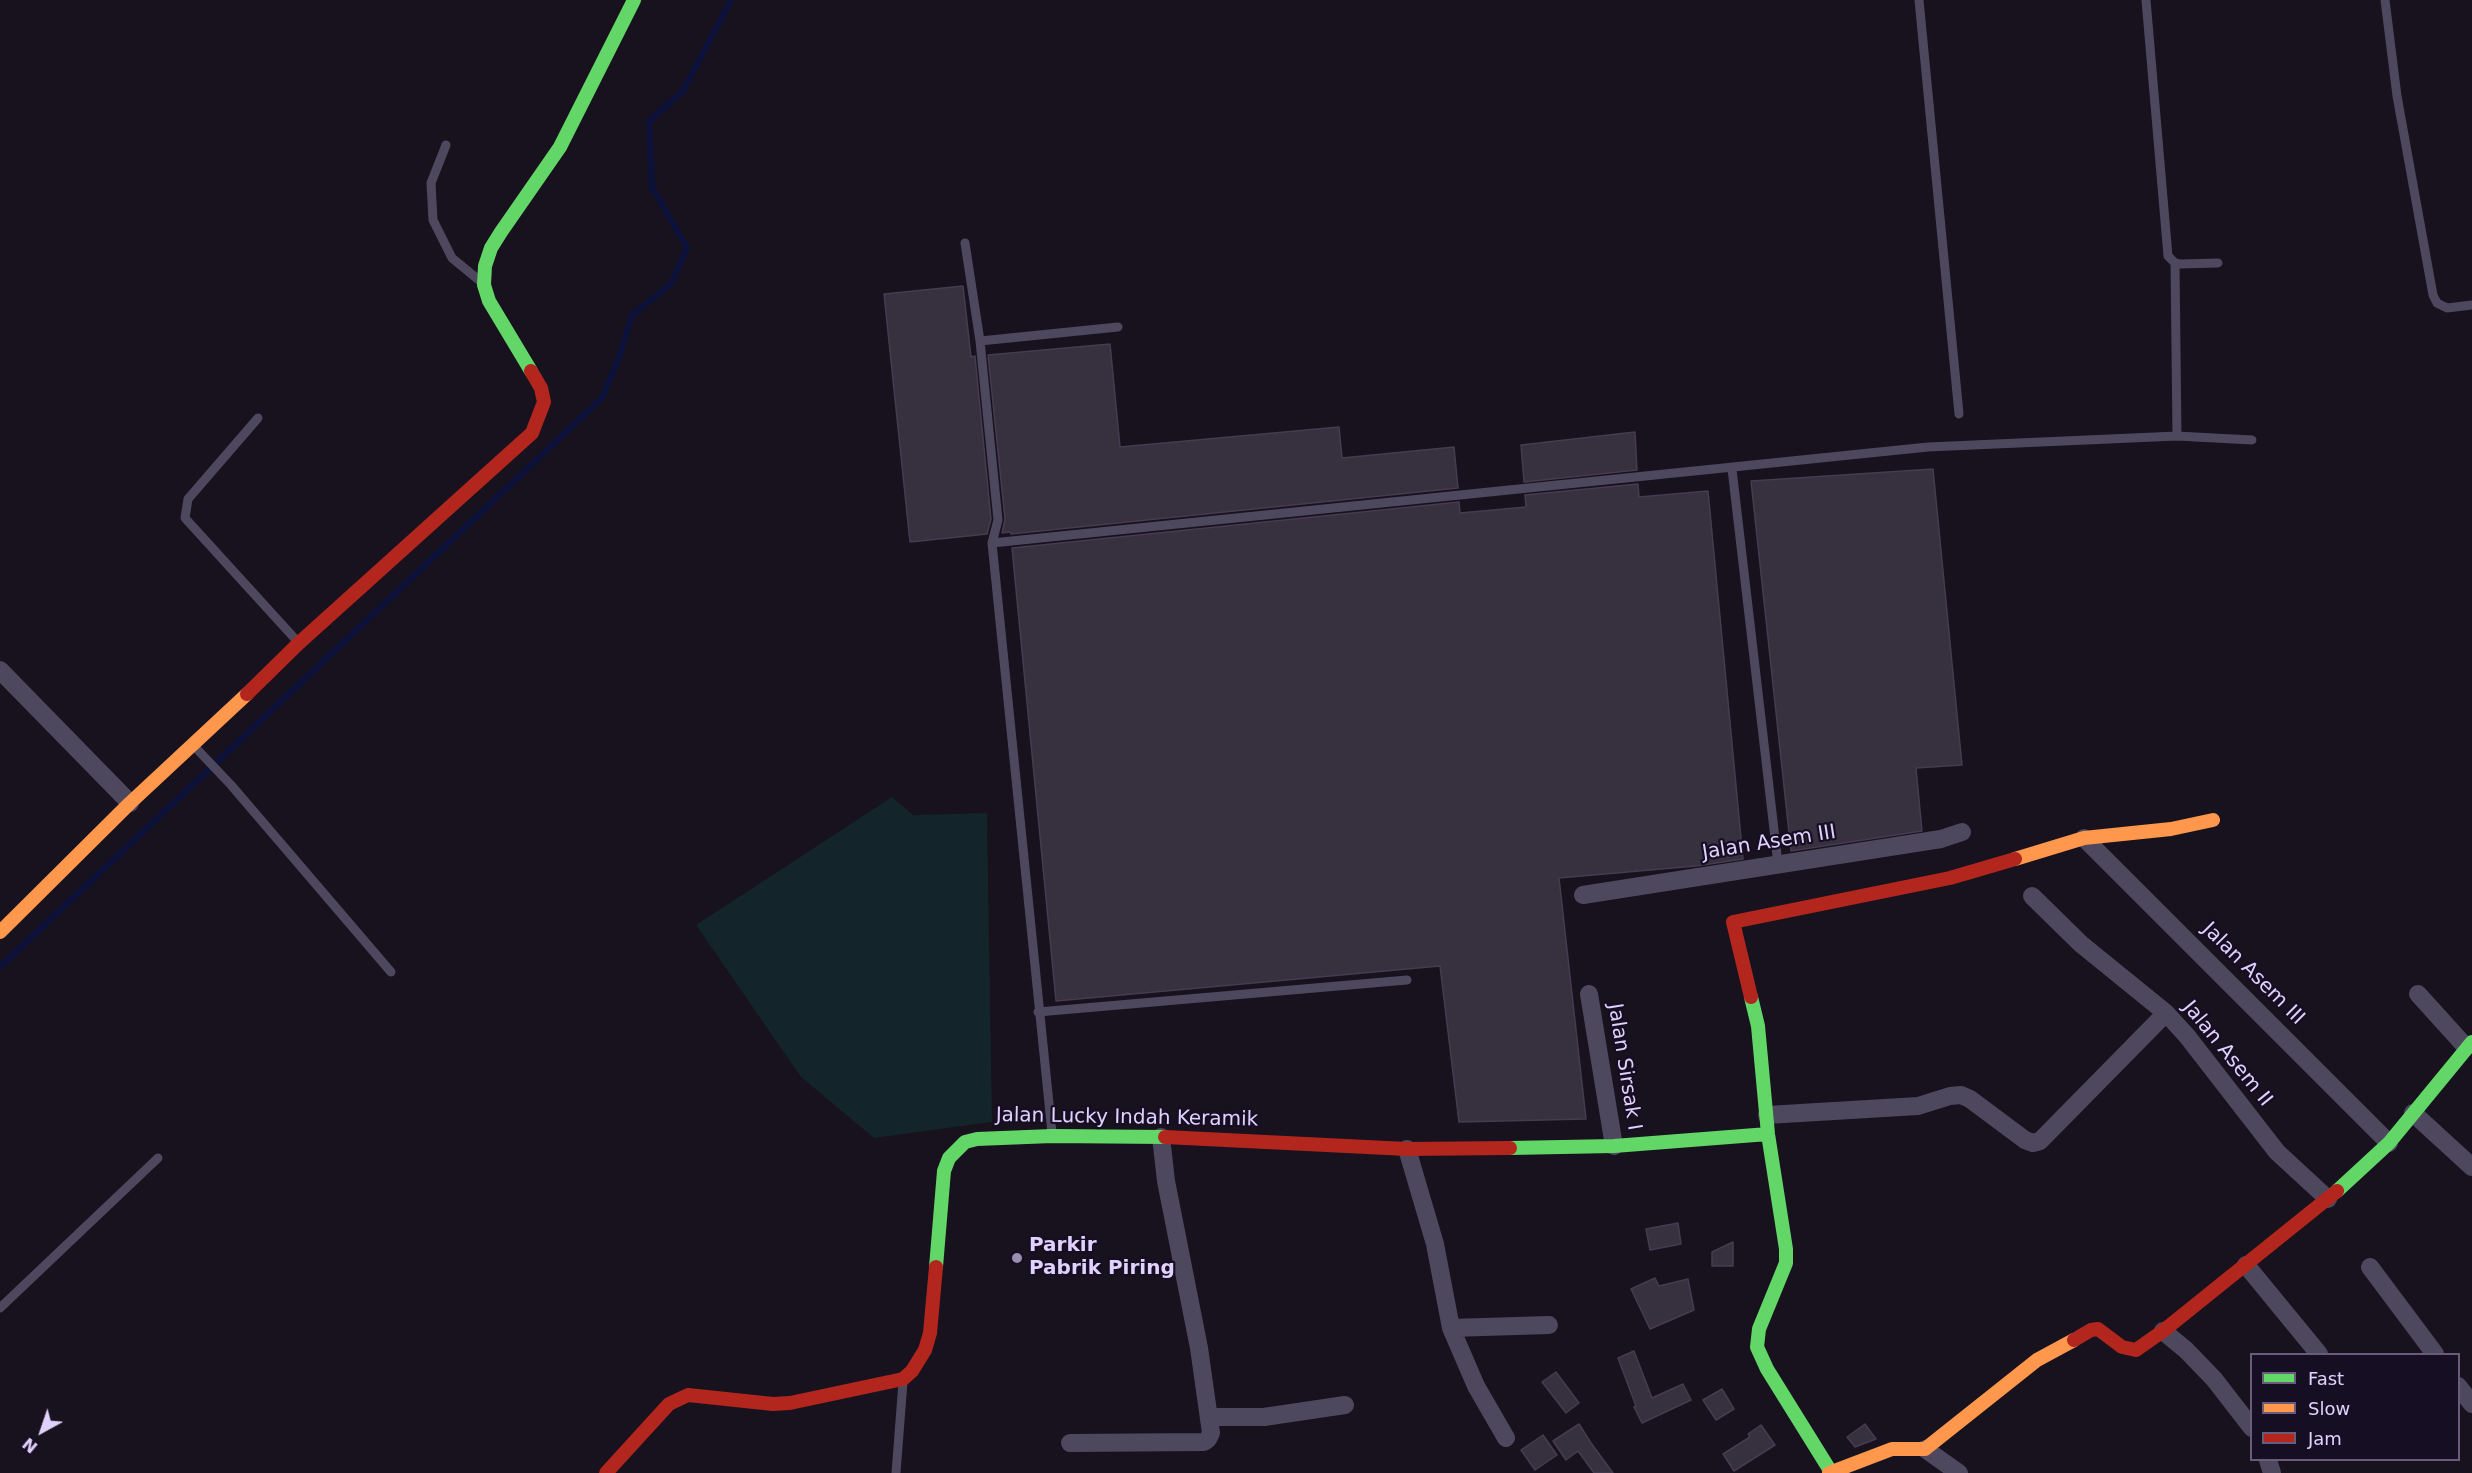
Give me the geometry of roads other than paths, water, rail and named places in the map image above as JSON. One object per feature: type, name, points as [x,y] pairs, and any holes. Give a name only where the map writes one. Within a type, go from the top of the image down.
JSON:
[{"type":"street","points":[[0,932],[130,802],[194,745],[299,643],[532,433],[544,402],[541,388],[489,301],[484,285],[486,266],[492,248],[560,147],[634,0]]},
{"type":"street","points":[[0,670],[130,802]]},
{"type":"street","points":[[1959,1473],[1925,1449],[1907,1448],[1885,1451],[1830,1472],[1767,1369],[1757,1347],[1759,1329],[1786,1263],[1768,1134],[1758,1026],[1733,922],[1950,878],[2084,838],[2171,830],[2212,820]]},
{"type":"street","name":"Jalan Asem III","points":[[1583,895],[1941,839],[1962,832]]},
{"type":"street","name":"Jalan Asem III","points":[[2084,838],[2389,1143]]},
{"type":"street","name":"Jalan Asem II","points":[[2032,896],[2081,944],[2166,1013],[2187,1036],[2277,1152],[2328,1199]]},
{"type":"street","name":"Jalan Sirsak I","points":[[1589,994],[1614,1146]]},
{"type":"street","points":[[1925,1449],[2037,1360],[2085,1333],[2098,1329],[2122,1347],[2136,1350],[2163,1332],[2328,1199],[2389,1143],[2469,1044],[2418,994]]},
{"type":"street","points":[[1767,1115],[1918,1106],[1960,1095],[2025,1140],[2033,1143],[2040,1141],[2166,1013]]},
{"type":"street","points":[[2413,1113],[2472,1167]]},
{"type":"street","name":"Jalan Lucky Indah Keramik","points":[[903,1379],[918,1363],[926,1350],[930,1333],[941,1186],[949,1158],[966,1142],[978,1139],[1052,1136],[1161,1137],[1407,1149],[1614,1146],[1768,1134]]},
{"type":"street","points":[[1070,1443],[1204,1442],[1211,1433],[1199,1348],[1166,1181],[1161,1137]]},
{"type":"street","points":[[1407,1149],[1435,1244],[1451,1328],[1476,1386],[1506,1438]]},
{"type":"street","points":[[2246,1265],[2318,1353]]},
{"type":"street","points":[[2370,1267],[2434,1353]]},
{"type":"street","points":[[1451,1328],[1549,1325]]},
{"type":"street","points":[[2163,1332],[2186,1350],[2214,1379],[2250,1425]]},
{"type":"street","points":[[606,1473],[669,1404],[688,1395],[773,1404],[790,1403],[903,1379]]},
{"type":"street","points":[[1210,1417],[1264,1417],[1345,1405]]},
{"type":"lane","points":[[1919,0],[1959,414]]},
{"type":"lane","points":[[2146,0],[2168,256],[2175,263],[2177,436]]},
{"type":"lane","points":[[2385,0],[2397,96],[2433,295],[2437,303],[2447,308],[2472,305]]},
{"type":"lane","points":[[446,145],[431,183],[434,220],[452,258],[484,285]]},
{"type":"lane","points":[[965,243],[980,341],[998,520],[992,543],[1052,1136]]},
{"type":"lane","points":[[2175,263],[2218,263]]},
{"type":"lane","points":[[980,341],[1118,327]]},
{"type":"lane","points":[[258,418],[188,499],[185,518],[299,643]]},
{"type":"lane","points":[[992,543],[1732,469],[1928,447],[2177,436],[2252,440]]},
{"type":"lane","points":[[1732,469],[1778,864]]},
{"type":"lane","points":[[194,745],[392,972]]},
{"type":"lane","points":[[1038,1012],[1407,980]]},
{"type":"lane","points":[[0,1308],[158,1158]]},
{"type":"lane","points":[[896,1473],[903,1379]]},
{"type":"waterway","points":[[0,967],[602,398],[620,355],[632,315],[671,284],[687,248],[652,187],[649,121],[683,91],[731,0]]},
{"type":"place","name":"Parkir Pabrik Piring","points":[[1017,1258]]}]
